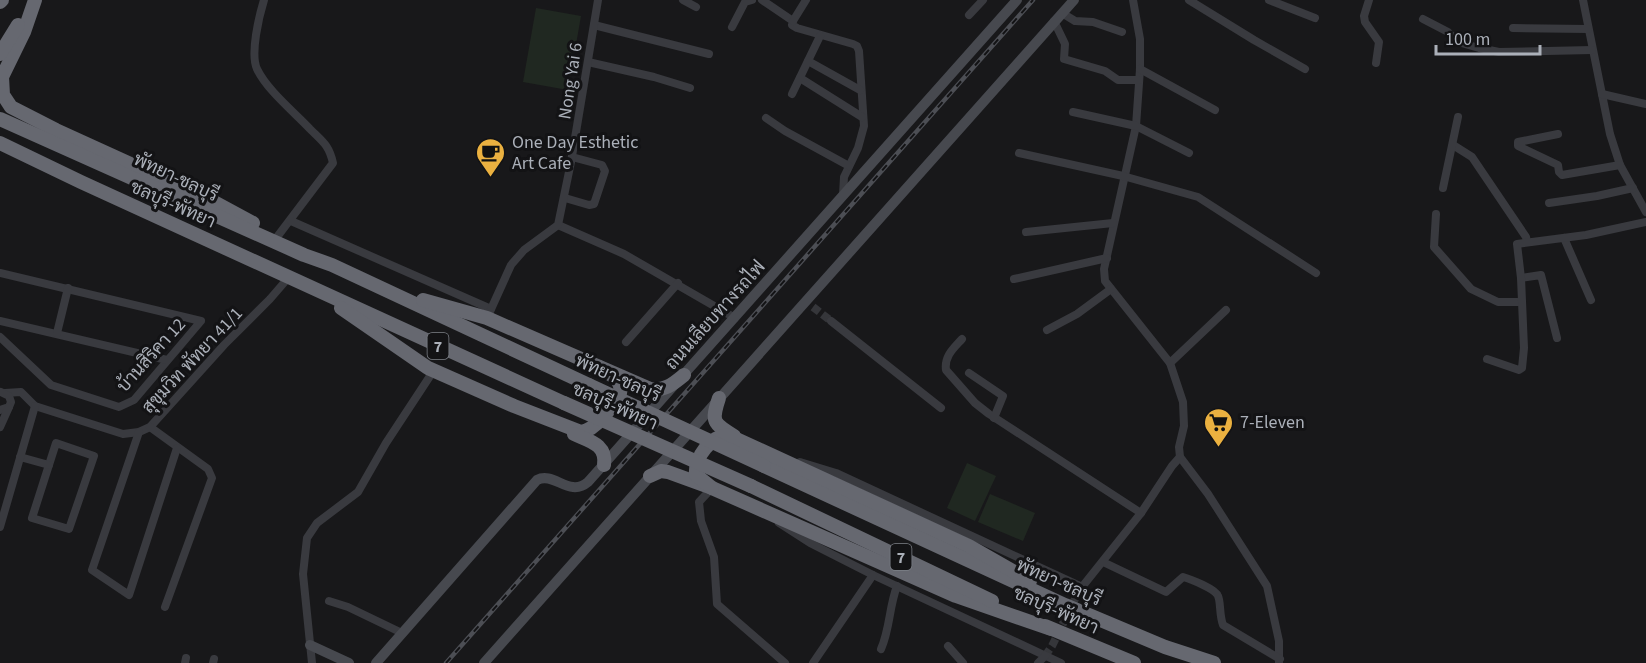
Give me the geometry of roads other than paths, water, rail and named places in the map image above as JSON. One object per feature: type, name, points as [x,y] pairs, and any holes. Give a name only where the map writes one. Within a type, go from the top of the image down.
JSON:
[{"type":"highway","points":[[0,54],[34,0]]},
{"type":"highway","points":[[34,0],[24,32],[2,77],[3,95],[11,107],[212,201],[332,266]]},
{"type":"highway","points":[[3,118],[56,130]]},
{"type":"highway","name":"พัทยา-ชลบุรี","points":[[3,118],[589,385],[1071,601],[1165,647],[1214,663]]},
{"type":"highway","points":[[0,135],[81,182]]},
{"type":"highway","points":[[0,143],[81,182]]},
{"type":"highway","points":[[0,148],[81,182]]},
{"type":"highway","name":"ชลบุรี-พัทยา","points":[[81,182],[564,404],[761,491],[1051,629],[1134,663]]},
{"type":"highway","points":[[312,288],[434,370],[598,445],[603,450],[604,465]]},
{"type":"highway","points":[[386,291],[489,313],[598,368],[621,384],[615,401],[598,422],[584,432],[514,406]]},
{"type":"highway","points":[[598,368],[653,389],[669,387],[684,375]]},
{"type":"highway","points":[[719,398],[713,416],[715,423],[742,440],[969,546],[1071,601]]},
{"type":"highway","points":[[712,488],[696,475],[696,464],[700,455],[720,437],[730,436],[742,440]]},
{"type":"highway","points":[[650,476],[661,471],[668,472],[712,488],[956,596],[1051,629]]},
{"type":"street","points":[[264,0],[258,24],[256,68],[271,88],[330,149],[333,163],[277,237]]},
{"type":"street","name":"Nong Yai 6","points":[[558,225],[565,198],[598,0]]},
{"type":"street","points":[[683,0],[696,8]]},
{"type":"street","points":[[732,27],[745,2],[752,0]]},
{"type":"street","points":[[762,0],[793,21]]},
{"type":"street","points":[[806,0],[792,25],[820,36],[857,46],[859,51],[862,136],[843,177],[843,195]]},
{"type":"street","points":[[969,15],[983,0]]},
{"type":"street","name":"ถนนเลียบทางรถไฟ","points":[[376,663],[537,480],[546,478],[573,488],[588,482],[1017,0]]},
{"type":"street","points":[[484,663],[719,398],[809,304],[1074,0]]},
{"type":"street","points":[[1133,0],[1140,32],[1136,126],[1113,223],[1104,268],[1105,281],[1170,363],[1183,402],[1184,426],[1179,447],[1180,458],[1208,494],[1267,586],[1279,641],[1280,661]]},
{"type":"street","points":[[1189,0],[1305,69]]},
{"type":"street","points":[[1269,0],[1315,18]]},
{"type":"street","points":[[1369,0],[1364,16],[1365,22],[1379,42],[1377,63]]},
{"type":"street","points":[[1583,0],[1610,134],[1620,165],[1646,212]]},
{"type":"street","points":[[1058,17],[1093,22],[1122,32]]},
{"type":"street","points":[[1058,17],[1065,44],[1064,59],[1101,69],[1118,80],[1139,80]]},
{"type":"street","points":[[1423,19],[1448,32],[1458,42],[1499,52],[1592,50]]},
{"type":"street","points":[[594,25],[709,54]]},
{"type":"street","points":[[1513,28],[1588,29]]},
{"type":"street","points":[[792,94],[820,36]]},
{"type":"street","points":[[808,61],[860,90]]},
{"type":"street","points":[[588,62],[690,88]]},
{"type":"street","points":[[1140,69],[1215,110]]},
{"type":"street","points":[[800,78],[862,117]]},
{"type":"street","points":[[1602,94],[1646,104]]},
{"type":"street","points":[[1073,111],[1136,126],[1189,153]]},
{"type":"street","points":[[1443,188],[1458,117]]},
{"type":"street","points":[[766,118],[849,166]]},
{"type":"street","points":[[1558,134],[1518,142],[1518,146],[1558,165],[1562,175],[1620,165]]},
{"type":"street","points":[[1453,145],[1472,158],[1526,237],[1527,243]]},
{"type":"street","points":[[1019,153],[1123,176],[1198,197],[1316,273]]},
{"type":"street","points":[[565,198],[589,205],[594,204],[605,171],[602,165],[572,157]]},
{"type":"street","points":[[1549,203],[1633,188]]},
{"type":"street","points":[[1436,214],[1434,247],[1471,290],[1498,302],[1522,302]]},
{"type":"street","points":[[291,221],[489,313],[511,265],[524,249],[558,225],[621,252],[735,318]]},
{"type":"street","points":[[1487,359],[1519,370],[1522,368],[1524,348],[1517,244],[1586,235],[1646,222]]},
{"type":"street","points":[[1026,232],[1113,223]]},
{"type":"street","points":[[1564,238],[1591,300]]},
{"type":"street","points":[[1014,279],[1107,258]]},
{"type":"street","points":[[0,273],[68,288],[57,333]]},
{"type":"street","points":[[1521,278],[1541,275],[1557,338]]},
{"type":"street","name":"สุขุมวิท พัทยา 41/1","points":[[2,392],[21,392],[35,406],[123,434],[139,432],[150,427],[289,277]]},
{"type":"street","points":[[626,342],[678,284]]},
{"type":"street","name":"บ้านสิริคา 12","points":[[0,337],[51,385],[119,407],[134,400],[201,321],[68,288]]},
{"type":"street","points":[[1047,330],[1077,314],[1111,289]]},
{"type":"street","points":[[1170,363],[1226,310]]},
{"type":"street","points":[[0,321],[167,360]]},
{"type":"street","points":[[831,321],[941,408]]},
{"type":"street","points":[[962,339],[947,356],[946,370],[975,403],[994,418],[1141,513]]},
{"type":"street","points":[[312,663],[303,573],[307,538],[317,523],[358,492],[386,443],[434,370]]},
{"type":"street","points":[[969,372],[1004,396],[994,418]]},
{"type":"street","points":[[0,427],[10,399],[2,392]]},
{"type":"street","points":[[0,527],[35,406]]},
{"type":"street","points":[[0,410],[9,407]]},
{"type":"street","points":[[150,427],[208,469],[212,478],[165,607]]},
{"type":"street","points":[[139,432],[93,570],[129,595],[177,448]]},
{"type":"street","points":[[56,443],[94,456],[69,529],[32,518],[49,465],[56,443]]},
{"type":"street","points":[[764,451],[836,473],[1082,587]]},
{"type":"street","points":[[20,457],[49,465]]},
{"type":"street","points":[[1071,601],[1141,513],[1172,466],[1180,458]]},
{"type":"street","points":[[712,488],[699,502],[701,520],[714,557],[717,604],[785,663]]},
{"type":"street","points":[[751,505],[810,543],[1061,663]]},
{"type":"street","points":[[1103,562],[1166,592],[1183,577],[1215,592],[1219,597],[1219,612],[1223,625],[1280,661]]},
{"type":"street","points":[[813,663],[873,575]]},
{"type":"street","points":[[881,649],[885,639],[891,602],[897,586]]},
{"type":"street","points":[[328,601],[348,607],[402,633]]},
{"type":"street","points":[[310,645],[349,663]]},
{"type":"street","points":[[948,646],[963,663]]},
{"type":"street","points":[[1038,663],[1045,656]]},
{"type":"tunnel","points":[[813,307],[831,321]]},
{"type":"tunnel","points":[[1045,656],[1076,597]]},
{"type":"railway","points":[[446,663],[1033,0]]},
{"type":"place","name":"One Day Esthetic Art Cafe","points":[[491,178]]},
{"type":"place","name":"7-Eleven","points":[[1219,448]]}]
